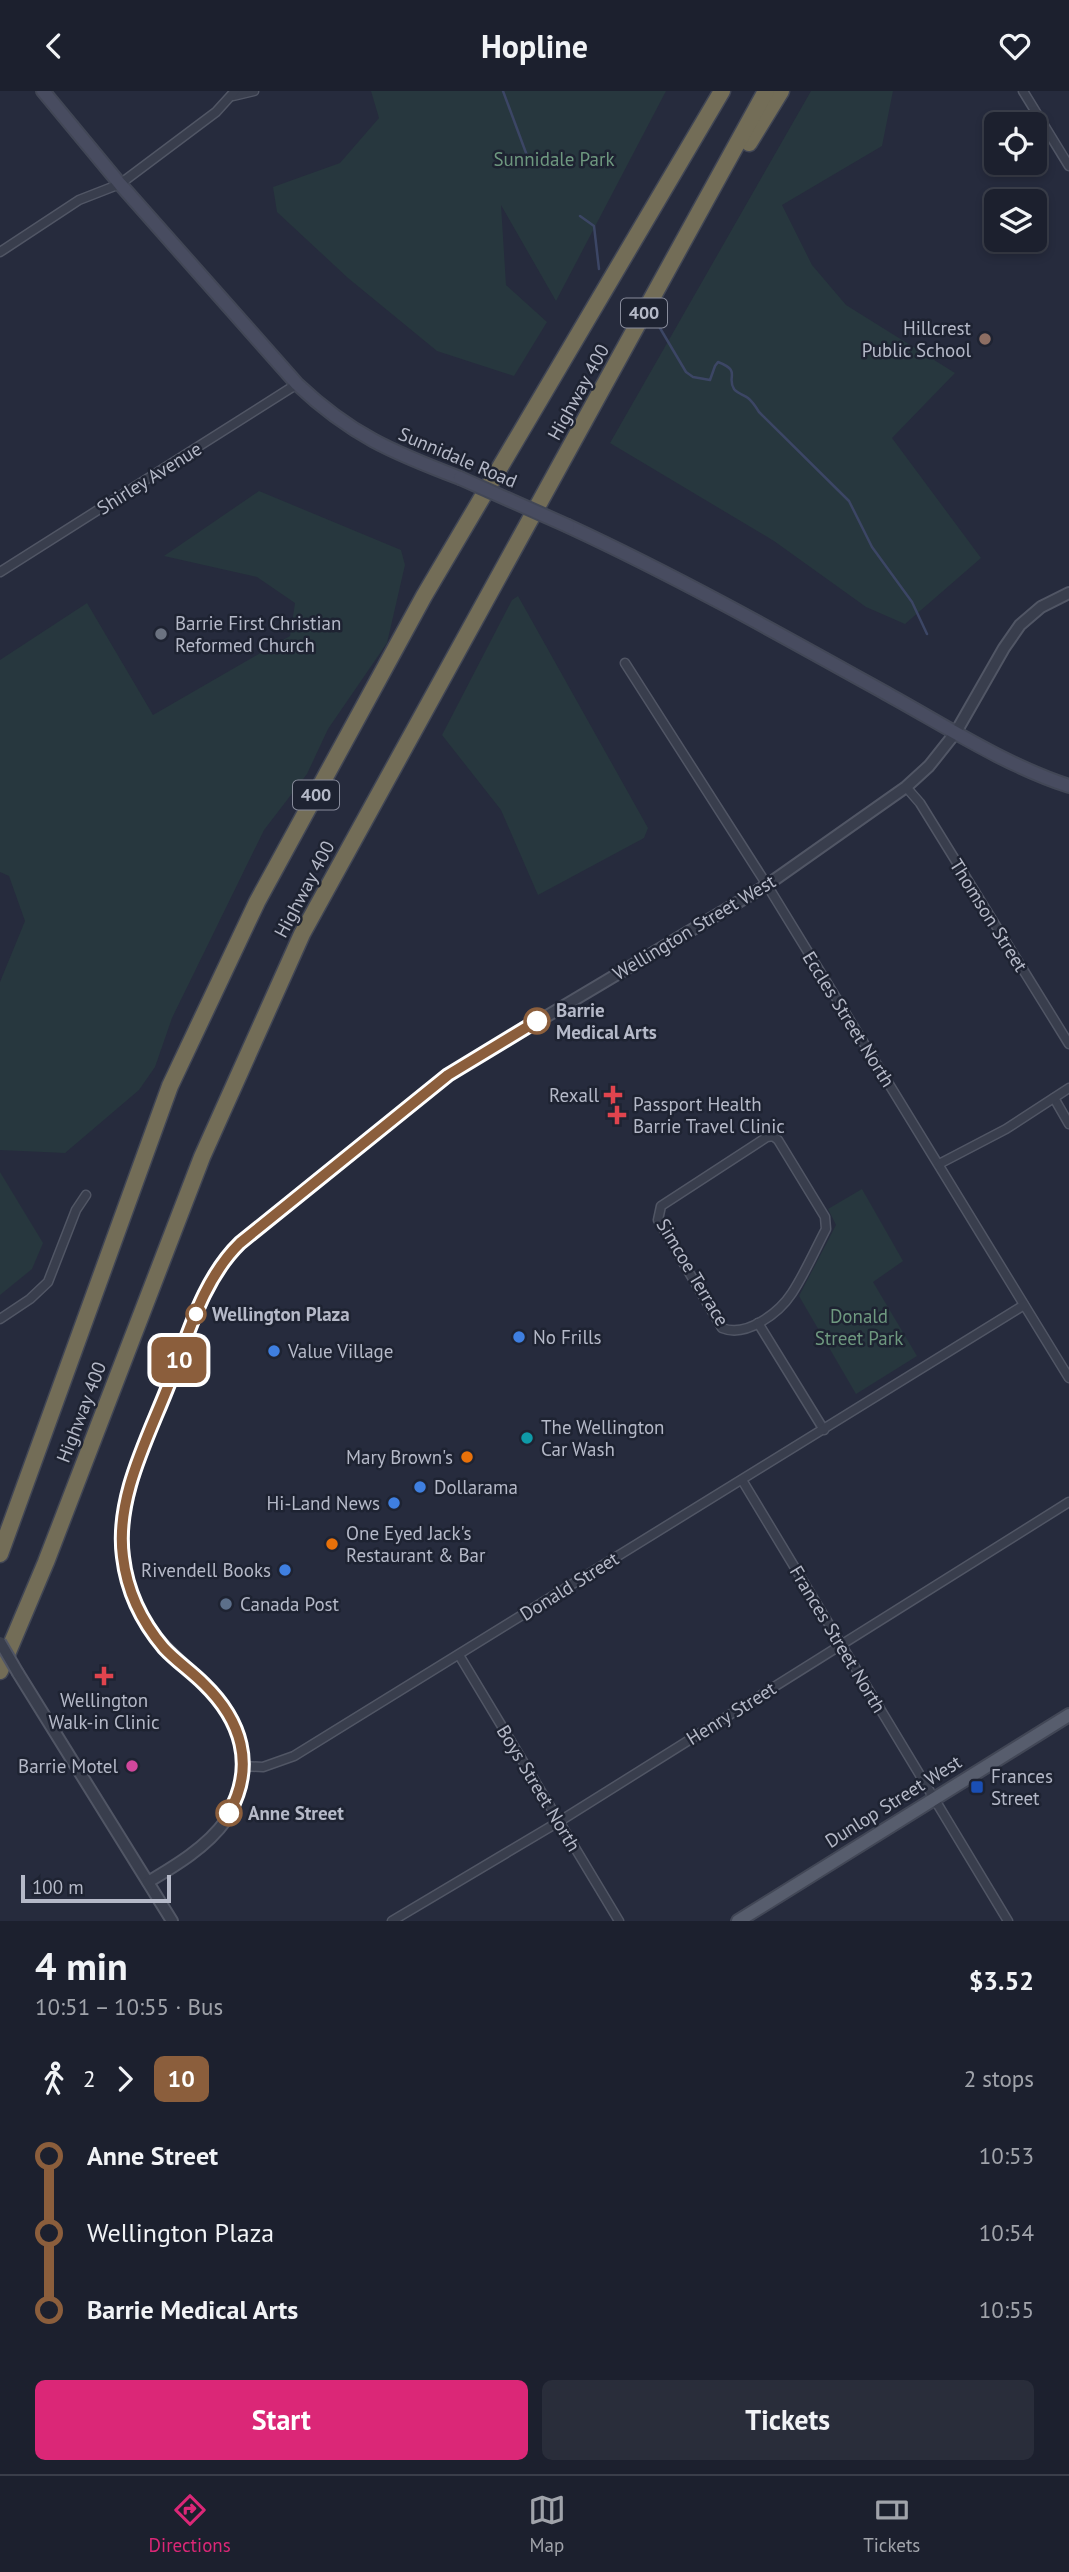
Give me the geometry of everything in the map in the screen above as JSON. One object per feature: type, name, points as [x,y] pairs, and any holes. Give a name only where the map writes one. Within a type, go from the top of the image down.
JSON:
[{"type":"highway","name":"Highway 400","points":[[0,1555],[170,1086],[257,902],[424,596],[722,91]]},
{"type":"highway","name":"Highway 400","points":[[0,1671],[46,1562],[202,1157],[302,935],[766,91]]},
{"type":"highway","points":[[687,235],[724,183],[781,91]]},
{"type":"main road","name":"Sunnidale Road","points":[[43,91],[120,184],[297,384],[325,410],[365,438],[643,561],[990,752],[1069,786]]},
{"type":"main road","name":"Dunlop Street West","points":[[738,1921],[1069,1715]]},
{"type":"street","points":[[0,252],[79,200],[120,184],[216,112],[234,93],[254,91]]},
{"type":"street","points":[[1023,91],[1069,166]]},
{"type":"street","name":"Shirley Avenue","points":[[0,572],[297,384]]},
{"type":"street","name":"Wellington Street West","points":[[242,1766],[241,1742],[232,1718],[204,1684],[167,1651],[152,1632],[136,1605],[122,1554],[125,1510],[133,1477],[195,1318],[219,1267],[254,1231],[448,1075],[766,885],[906,787],[929,766],[956,732],[1020,625],[1041,607],[1069,593]]},
{"type":"street","name":"Eccles Street North","points":[[625,663],[766,885],[1068,1373]]},
{"type":"street","name":"Thomson Street","points":[[906,787],[920,803],[1069,1044]]},
{"type":"street","points":[[939,1164],[1006,1129],[1069,1088]]},
{"type":"street","points":[[1054,1098],[1069,1124]]},
{"type":"street","name":"Simcoe Terrace","points":[[773,1136],[778,1140],[827,1223],[791,1295],[758,1323],[740,1331],[730,1332],[722,1328],[658,1220],[658,1212],[661,1206],[671,1199],[767,1137],[773,1136]]},
{"type":"street","points":[[0,1319],[30,1299],[48,1282],[76,1210],[86,1195]]},
{"type":"street","name":"Donald Street","points":[[242,1766],[263,1767],[294,1756],[1024,1305]]},
{"type":"street","name":"Simcoe Terrace","points":[[758,1323],[824,1430]]},
{"type":"street","name":"Frances Street North","points":[[742,1480],[1008,1921]]},
{"type":"street","name":"Henry Street","points":[[392,1921],[560,1821],[1069,1502]]},
{"type":"street","points":[[0,1642],[172,1921]]},
{"type":"street","name":"Boys Street North","points":[[459,1655],[620,1921]]},
{"type":"street","points":[[148,1882],[194,1851],[225,1821],[233,1805],[242,1766]]},
{"type":"green space","name":"Sunnidale Park","points":[[371,91],[666,91],[556,301],[501,205],[506,285],[547,322],[514,376],[437,351],[348,278],[277,212],[273,187],[340,163],[379,118]]},
{"type":"green space","points":[[811,91],[893,91],[882,146],[782,205],[812,265],[846,305],[955,373],[892,438],[981,558],[905,624],[866,607],[774,541],[610,443]]},
{"type":"green space","points":[[259,491],[401,550],[405,565],[387,643],[328,729],[307,774],[264,830],[172,1018],[155,1067],[139,1090],[65,1153],[0,1150],[0,982],[25,921],[9,876],[0,872],[0,660],[87,603],[153,715],[290,636],[295,603],[257,577],[164,556]]},
{"type":"green space","points":[[518,596],[648,828],[644,838],[538,895],[501,810],[442,735],[512,600]]},
{"type":"green space","points":[[0,1172],[43,1243],[32,1269],[0,1295]]},
{"type":"green space","name":"Donald Street Park","points":[[862,1189],[903,1261],[873,1282],[917,1356],[856,1394],[799,1296],[836,1225],[828,1209]]},
{"type":"waterway","points":[[503,91],[529,161]]},
{"type":"waterway","points":[[580,216],[594,226],[599,269]]},
{"type":"waterway","points":[[657,323],[686,372],[693,377],[710,380],[718,362],[730,368],[734,389],[750,400],[849,501],[872,547],[912,602],[927,634]]},
{"type":"bus line","name":"10","points":[[229,1813],[237,1792],[242,1766],[238,1730],[232,1718],[204,1684],[167,1651],[152,1632],[136,1605],[128,1581],[122,1540],[125,1510],[133,1477],[211,1281],[230,1253],[448,1075],[537,1021]]},
{"type":"place","name":"Hillcrest Public School","points":[[985,339]]},
{"type":"place","name":"Barrie First Christian Reformed Church","points":[[161,634]]},
{"type":"place","name":"Barrie Medical Arts","points":[[537,1021]]},
{"type":"place","name":"Rexall","points":[[613,1095]]},
{"type":"place","name":"Passport Health Barrie Travel Clinic","points":[[617,1115]]},
{"type":"place","name":"Wellington Plaza","points":[[196,1314]]},
{"type":"place","name":"No Frills","points":[[519,1337]]},
{"type":"place","name":"Value Village","points":[[274,1351]]},
{"type":"place","name":"The Wellington Car Wash","points":[[527,1438]]},
{"type":"place","name":"Mary Brown's","points":[[467,1457]]},
{"type":"place","name":"Dollarama","points":[[420,1487]]},
{"type":"place","name":"Hi-Land News","points":[[394,1503]]},
{"type":"place","name":"One Eyed Jack's Restaurant & Bar","points":[[332,1544]]},
{"type":"place","name":"Rivendell Books","points":[[285,1570]]},
{"type":"place","name":"Canada Post","points":[[226,1604]]},
{"type":"place","name":"Wellington Walk-in Clinic","points":[[104,1676]]},
{"type":"place","name":"Barrie Motel","points":[[132,1766]]},
{"type":"place","name":"Frances Street","points":[[977,1787]]},
{"type":"place","name":"Anne Street","points":[[229,1813]]}]
